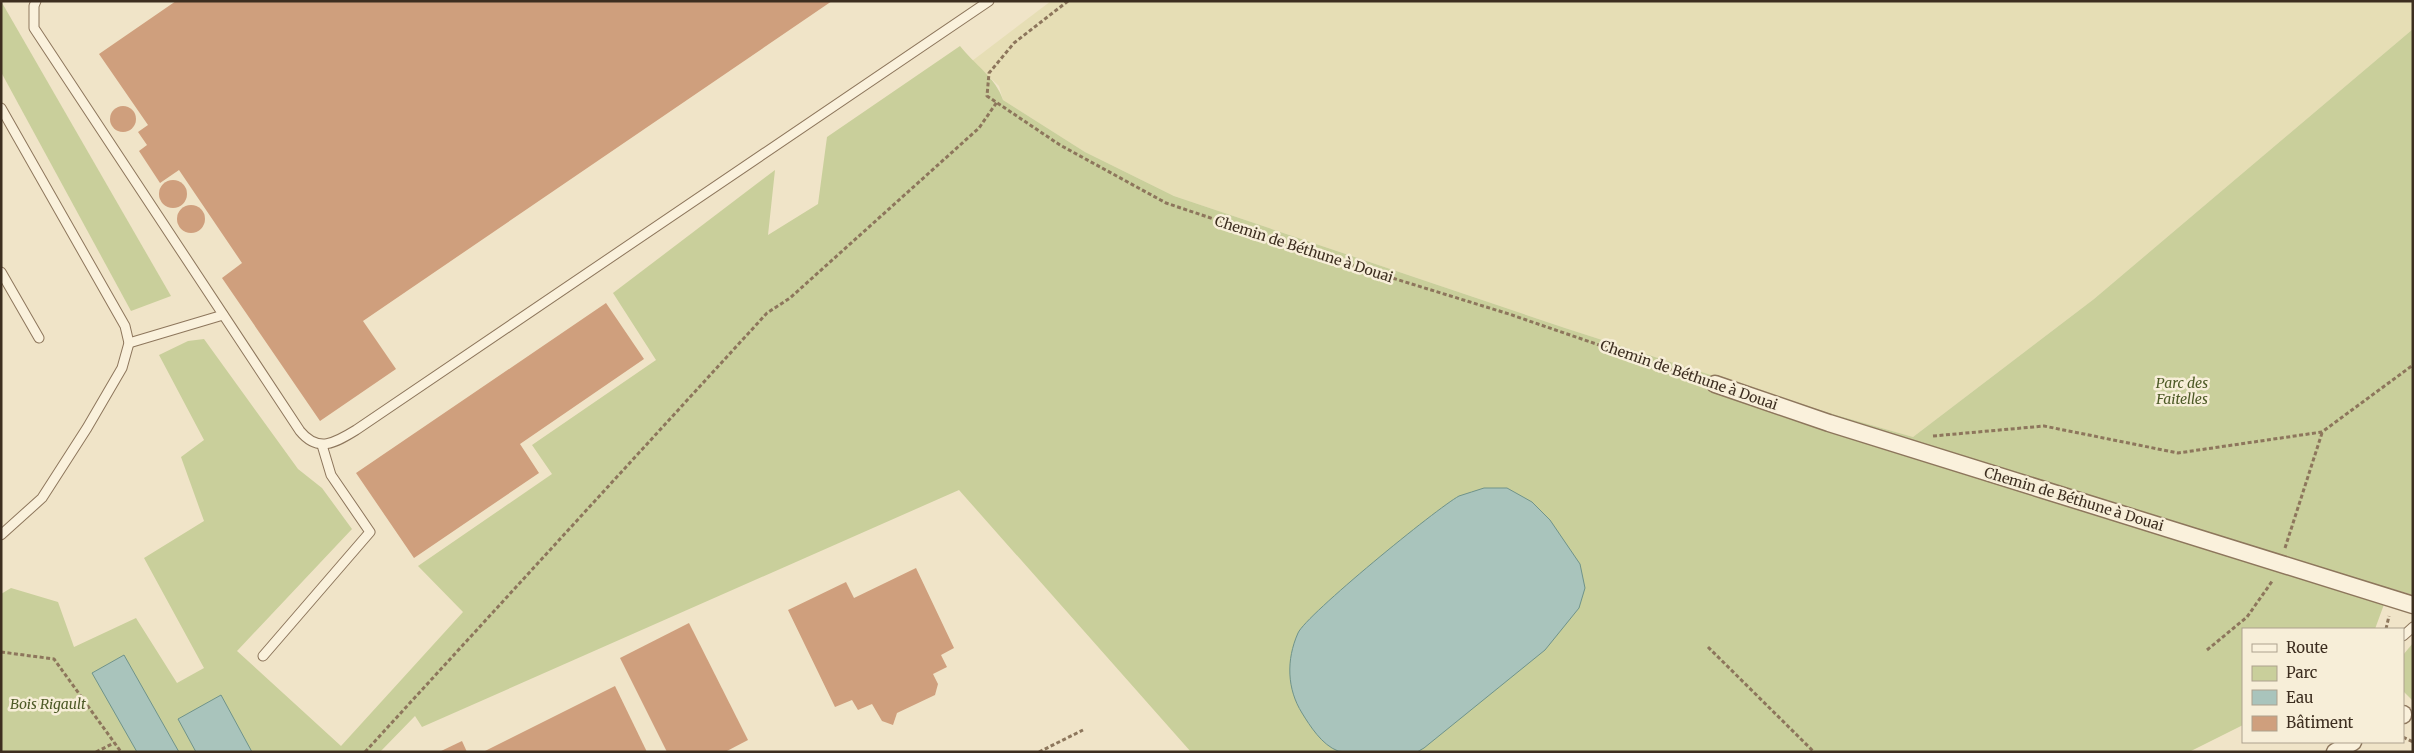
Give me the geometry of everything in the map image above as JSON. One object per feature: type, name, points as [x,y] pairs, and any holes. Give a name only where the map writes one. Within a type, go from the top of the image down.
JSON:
[{"type":"street","name":"Chemin de Béthune à Douai","points":[[1716,384],[1909,448],[2413,605]]},
{"type":"street","points":[[2335,752],[2352,743]]},
{"type":"lane","points":[[36,1],[34,6],[34,28],[300,430],[308,440],[322,445],[337,442],[356,430],[989,1]]},
{"type":"lane","points":[[1,108],[125,326],[130,343],[122,368],[42,498],[1,535]]},
{"type":"lane","points":[[1,272],[39,338]]},
{"type":"lane","points":[[130,343],[223,315]]},
{"type":"lane","points":[[263,656],[370,532],[332,475],[322,445]]},
{"type":"lane","points":[[2404,635],[2413,626]]},
{"type":"path","name":"Chemin de Béthune à Douai","points":[[1068,1],[1014,43],[989,73],[987,96],[1060,145],[1166,203],[1363,269],[1510,314],[1716,384]]},
{"type":"path","points":[[365,752],[767,313],[790,298],[979,128],[997,102]]},
{"type":"path","points":[[1909,448],[1918,439],[1931,436],[2044,426],[2178,452],[2322,432],[2413,365]]},
{"type":"path","points":[[2207,650],[2247,617],[2273,582],[2322,432]]},
{"type":"path","points":[[1708,647],[1814,752]]},
{"type":"path","points":[[1,652],[54,660],[121,752]]},
{"type":"path","points":[[1039,752],[1083,730]]},
{"type":"path","points":[[96,752],[114,743]]},
{"type":"shaded area","points":[[1051,1],[2413,1],[2413,29],[2094,299],[1913,437],[1829,413],[1565,328],[1174,196],[1085,152],[1003,100],[999,86],[972,61]]},
{"type":"green space","points":[[1,1],[171,296],[131,311],[1,72]]},
{"type":"green space","points":[[2413,29],[2413,595],[2390,588],[2375,628],[2242,628],[2242,726],[2189,752],[1191,752],[959,490],[422,727],[415,716],[380,752],[1,752],[1,594],[11,588],[58,602],[74,647],[136,618],[177,683],[204,668],[144,558],[204,521],[181,457],[204,440],[159,355],[188,341],[204,339],[298,469],[322,488],[352,529],[237,651],[341,746],[463,612],[418,566],[552,474],[532,445],[656,360],[613,293],[775,170],[768,235],[818,204],[827,137],[960,46],[990,78],[1003,100],[1085,152],[1174,196],[1565,328],[1829,413],[1913,437],[2094,299]]},
{"type":"green space","points":[[2413,643],[2413,701],[2404,692],[2404,654]]},
{"type":"water","points":[[1484,488],[1507,488],[1532,502],[1550,520],[1580,564],[1585,588],[1579,608],[1545,650],[1417,752],[1343,752],[1332,748],[1313,729],[1302,713],[1293,694],[1290,664],[1291,654],[1298,633],[1306,622],[1323,606],[1373,562],[1426,520],[1459,496]]},
{"type":"water","points":[[124,655],[179,752],[137,752],[92,673]]},
{"type":"water","points":[[221,695],[252,752],[196,752],[178,719]]},
{"type":"building","points":[[176,1],[832,1],[363,321],[396,369],[320,421],[222,278],[242,263],[179,170],[160,183],[139,151],[147,145],[138,132],[148,125],[99,54]]},
{"type":"building","points":[[123,106],[132,110],[136,119],[132,128],[123,132],[114,128],[110,119],[114,110]]},
{"type":"building","points":[[173,180],[183,184],[187,194],[183,204],[173,208],[163,204],[159,194],[163,184]]},
{"type":"building","points":[[191,205],[201,209],[205,219],[201,229],[191,233],[181,229],[177,219],[181,209]]},
{"type":"building","points":[[606,303],[644,359],[520,444],[539,473],[414,558],[356,473]]},
{"type":"building","points":[[916,568],[954,648],[941,655],[947,667],[933,674],[938,684],[935,695],[897,713],[893,725],[882,721],[872,704],[858,710],[852,700],[835,707],[788,610],[846,582],[854,598]]},
{"type":"building","points":[[689,623],[748,740],[725,752],[667,752],[620,658]]},
{"type":"building","points":[[615,686],[647,752],[483,752]]},
{"type":"building","points":[[462,741],[467,752],[439,752]]},
{"type":"park label","name":"Parc des Faitelles","points":[[2182,392]]},
{"type":"park label","name":"Bois Rigault","points":[[48,704]]}]
